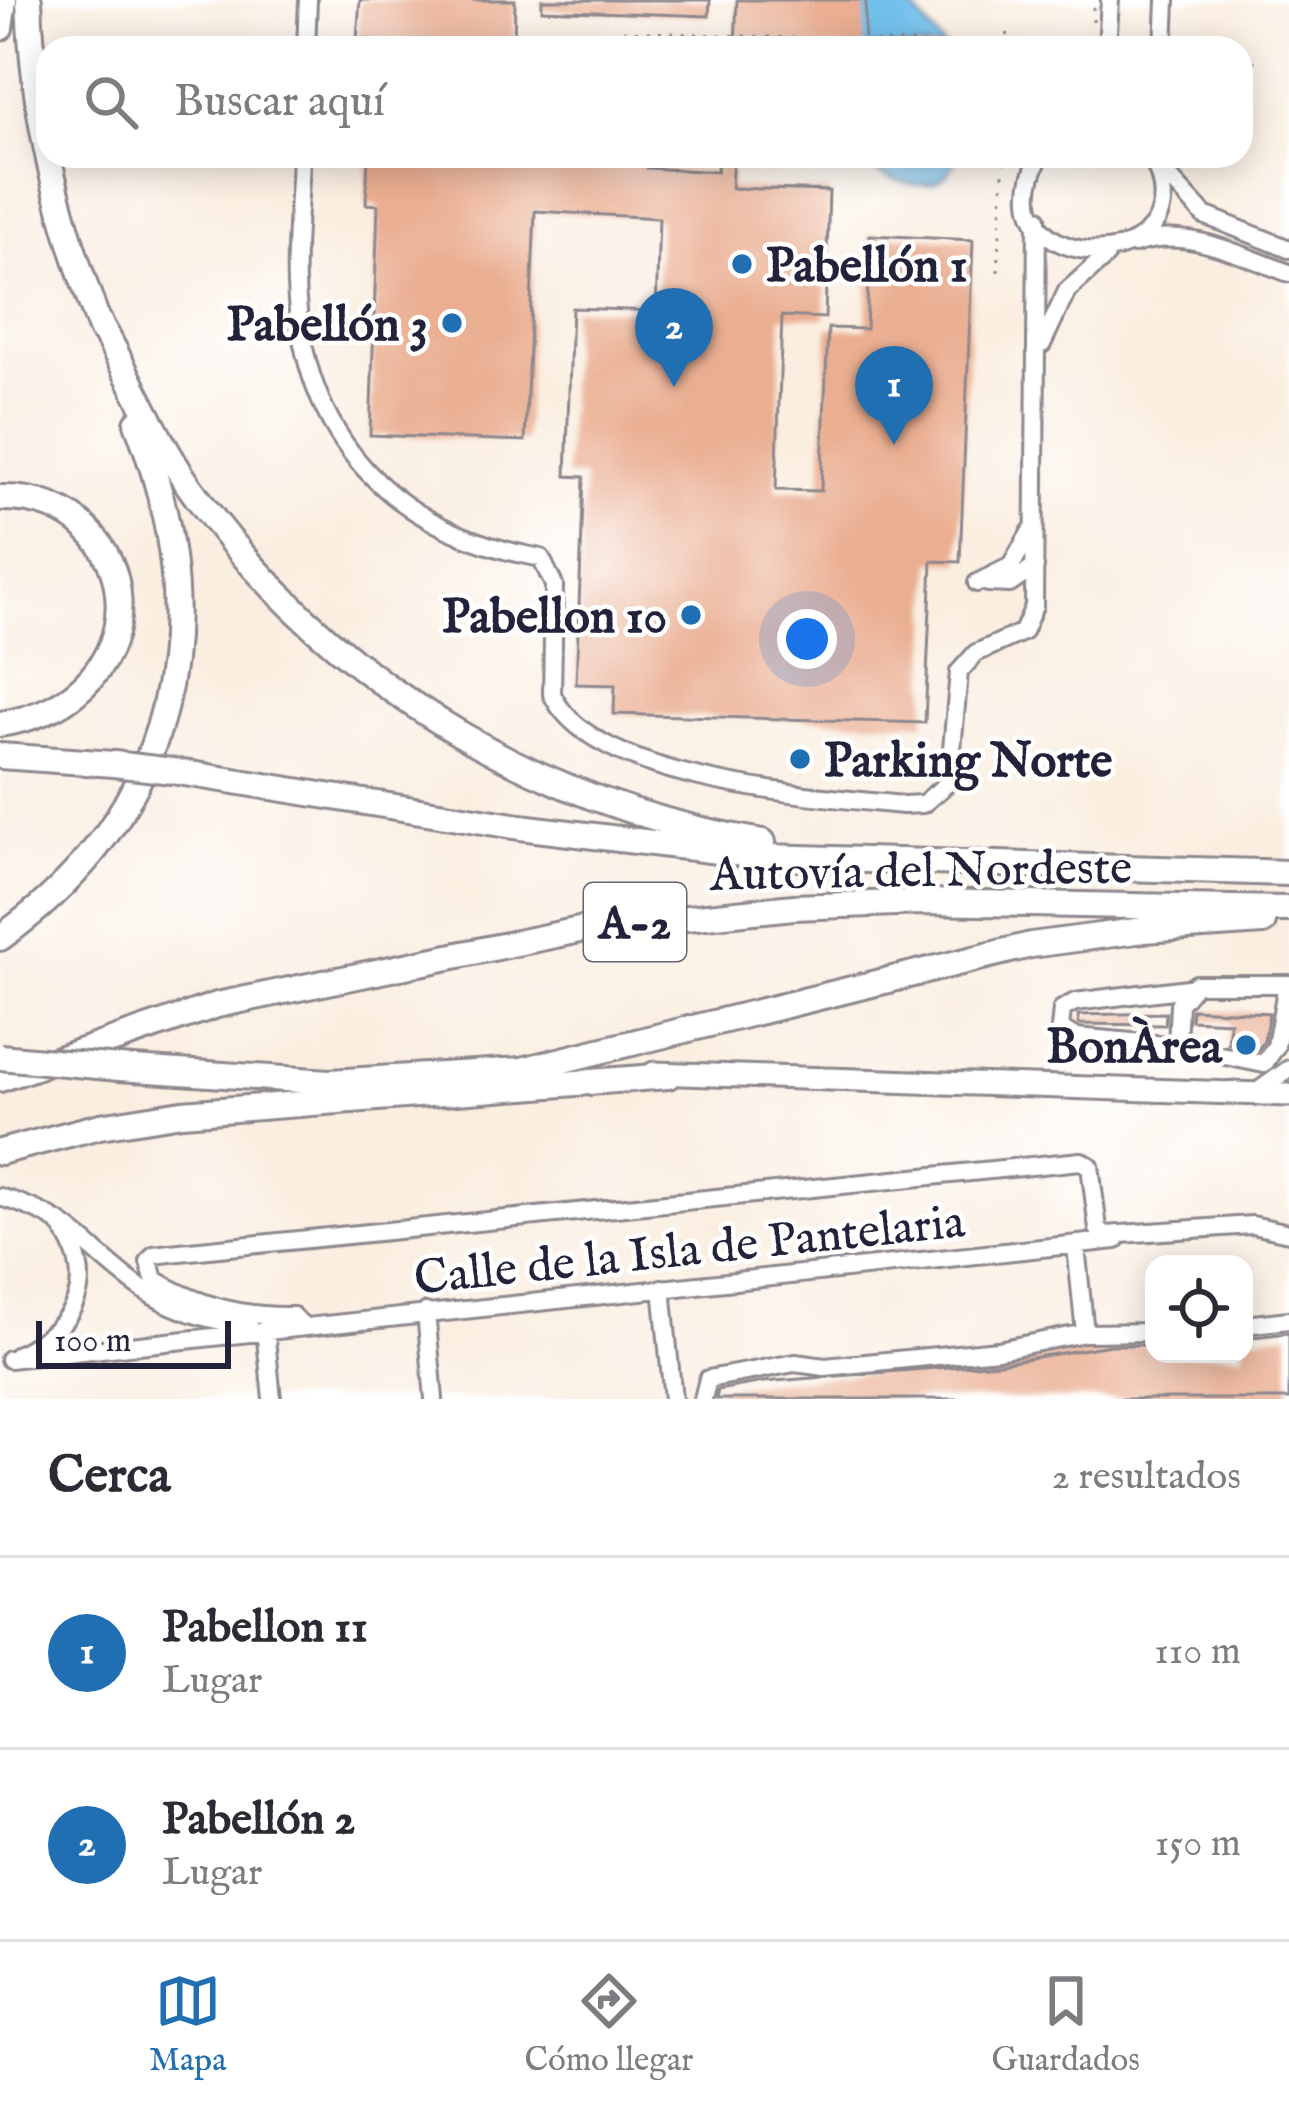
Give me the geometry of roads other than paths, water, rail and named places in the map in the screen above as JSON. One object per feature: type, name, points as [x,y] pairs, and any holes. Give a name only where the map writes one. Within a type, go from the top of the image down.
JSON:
[{"type":"highway","points":[[0,28],[4,0]]},
{"type":"highway","points":[[29,0],[36,73]]},
{"type":"highway","points":[[0,938],[68,884],[121,815],[153,747],[172,683],[179,598],[167,516],[65,233],[49,168]]},
{"type":"highway","points":[[97,318],[163,446],[238,549],[350,660],[416,707],[551,781],[652,818],[781,845],[980,863]]},
{"type":"highway","points":[[0,498],[38,502],[80,524],[109,563],[119,615],[111,652],[89,686],[44,714],[0,724]]},
{"type":"highway","name":"Autovía del Nordeste","points":[[0,756],[172,771],[689,849],[825,862],[1289,873]]},
{"type":"highway","name":"Autovía del Nordeste","points":[[0,1079],[218,1005],[589,928],[794,907],[922,902],[1289,910]]},
{"type":"highway","points":[[0,1057],[330,1082],[522,1070],[1031,945],[1144,929],[1289,922]]},
{"type":"highway","points":[[0,1152],[100,1126],[182,1112],[668,1076]]},
{"type":"main road","points":[[522,1070],[1289,1095]]},
{"type":"lane","points":[[306,36],[308,0]]},
{"type":"lane","points":[[1108,36],[1110,0]]},
{"type":"lane","points":[[1164,36],[1166,0]]},
{"type":"lane","points":[[301,168],[296,284],[300,321],[314,379],[337,435],[371,479],[444,531],[493,549],[541,558],[554,585],[552,694],[559,709],[592,734],[660,766],[749,788],[923,804],[949,782],[959,671],[976,653],[1011,641],[1028,620],[1035,567],[1040,369],[1037,218],[1032,201],[1036,168]]},
{"type":"lane","points":[[1128,246],[1157,212],[1156,168]]},
{"type":"lane","points":[[1163,168],[1204,215],[1289,248]]},
{"type":"lane","points":[[1037,218],[1067,248],[1109,254]]},
{"type":"lane","points":[[1040,369],[1050,318],[1067,291],[1109,254],[1128,246],[1156,238],[1186,239],[1289,273]]},
{"type":"lane","points":[[1035,567],[1010,584],[974,582],[1001,574],[1021,556],[1036,500]]},
{"type":"lane","points":[[1010,584],[1024,600],[1028,620]]},
{"type":"lane","points":[[1201,983],[1288,984],[1276,1046],[1264,1064],[1177,1046],[1069,1035],[1060,1029],[1059,1016],[1075,1002],[1201,983]]},
{"type":"lane","points":[[1177,1046],[1177,1012],[1188,988]]},
{"type":"lane","points":[[1253,1094],[1289,1069]]},
{"type":"lane","points":[[302,1325],[293,1316],[251,1315],[190,1297],[154,1279],[149,1262],[170,1253],[1081,1161],[1092,1172],[1098,1228],[1120,1238]]},
{"type":"lane","points":[[0,1197],[55,1217],[163,1302],[214,1321],[265,1329],[272,1399]]},
{"type":"lane","points":[[1266,1225],[1289,1215]]},
{"type":"lane","points":[[4,1360],[51,1336],[77,1297],[78,1262],[55,1217]]},
{"type":"lane","points":[[1266,1225],[1289,1233]]},
{"type":"lane","name":"Calle de la Isla de Pantelaria","points":[[4,1360],[1266,1225]]},
{"type":"lane","points":[[1076,1246],[1085,1333]]},
{"type":"lane","points":[[662,1288],[673,1399]]},
{"type":"lane","points":[[418,1313],[434,1399]]},
{"type":"lane","points":[[1253,1323],[1289,1321]]},
{"type":"lane","points":[[704,1399],[708,1379],[795,1363],[825,1367],[1027,1347],[1085,1333],[1145,1332]]},
{"type":"water","points":[[866,0],[906,0],[935,36],[855,36]]},
{"type":"water","points":[[866,168],[951,168],[935,182],[920,185]]},
{"type":"place","name":"Pabellón 1","points":[[742,264]]},
{"type":"place","name":"Pabellón 3","points":[[452,323]]},
{"type":"place","name":"Pabellón 2","points":[[674,387]]},
{"type":"place","name":"Pabellon 11","points":[[894,445]]},
{"type":"place","name":"Pabellon 10","points":[[691,615]]},
{"type":"place","name":"Parking Norte","points":[[800,759]]},
{"type":"place","name":"BonÀrea","points":[[1246,1045]]}]
